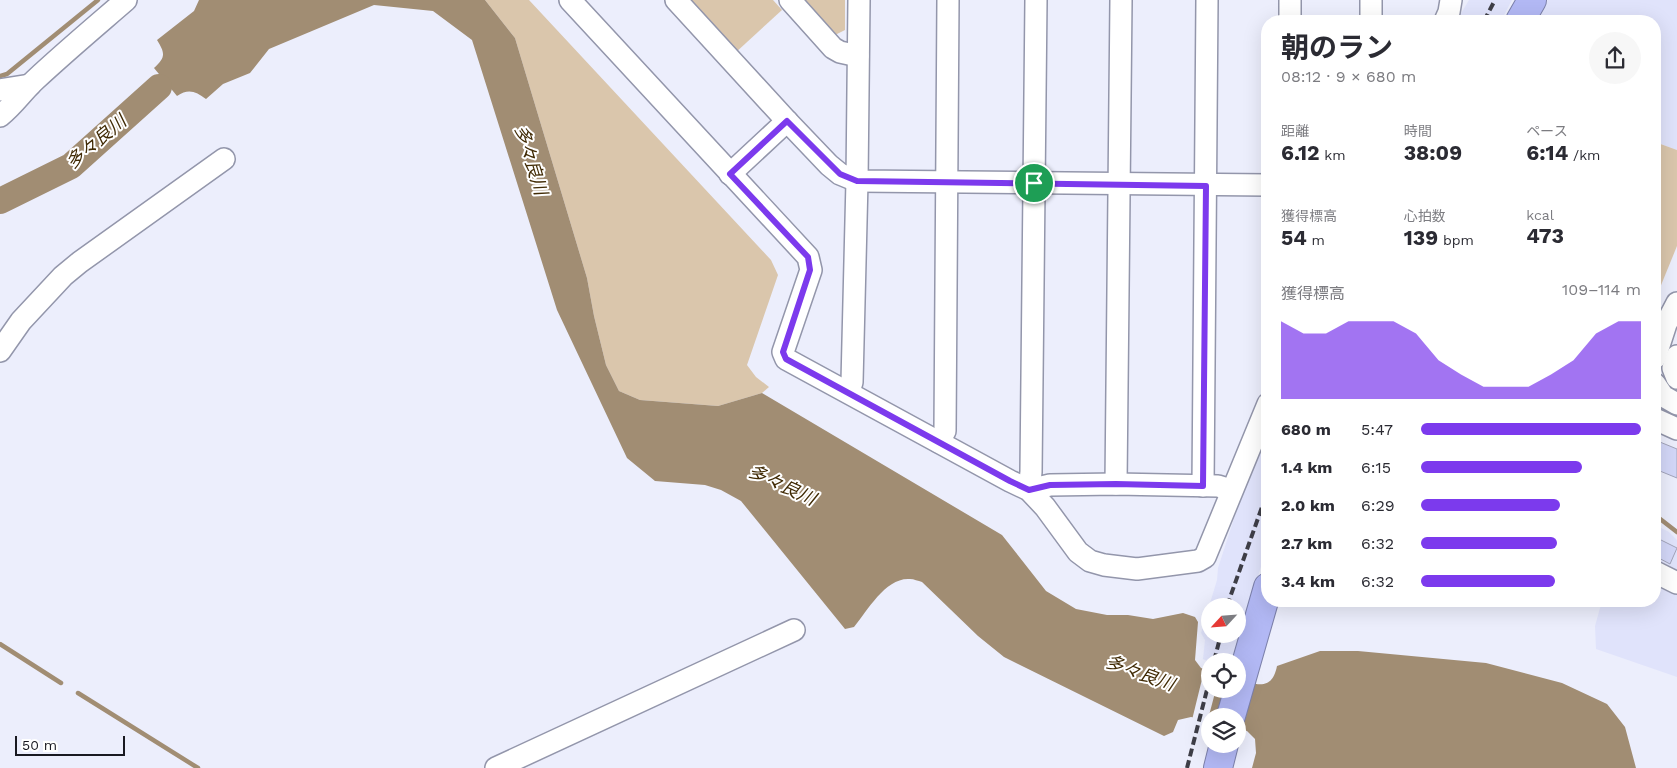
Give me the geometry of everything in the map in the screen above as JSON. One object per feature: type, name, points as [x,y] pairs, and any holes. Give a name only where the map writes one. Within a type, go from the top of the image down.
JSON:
[{"type":"highway","points":[[1523,15],[1532,0]]},
{"type":"highway","points":[[1233,708],[1262,607]]},
{"type":"highway","points":[[1218,768],[1222,753]]},
{"type":"street","points":[[0,116],[8,110],[30,85],[126,0]]},
{"type":"street","points":[[570,0],[808,257],[810,270],[783,352],[786,359],[1029,490],[1045,507],[1078,552],[1090,561],[1104,565],[1137,569],[1198,561],[1205,557],[1261,420]]},
{"type":"street","points":[[676,0],[787,121],[840,174],[857,181],[1261,186]]},
{"type":"street","points":[[790,0],[832,48],[858,56]]},
{"type":"street","points":[[849,392],[852,382],[859,0]]},
{"type":"street","points":[[939,442],[945,431],[948,0]]},
{"type":"street","points":[[1029,490],[1031,472],[1036,0]]},
{"type":"street","points":[[1116,484],[1121,0]]},
{"type":"street","points":[[1203,486],[1207,0]]},
{"type":"street","points":[[1290,0],[1290,15]]},
{"type":"street","points":[[1371,0],[1371,15]]},
{"type":"street","points":[[1448,15],[1452,0]]},
{"type":"street","points":[[0,90],[30,85]]},
{"type":"street","points":[[730,174],[787,121]]},
{"type":"street","points":[[0,351],[8,324],[45,295],[80,262],[224,159]]},
{"type":"street","points":[[1661,341],[1670,315]]},
{"type":"street","points":[[1677,356],[1672,368],[1677,378]]},
{"type":"street","points":[[1661,392],[1677,404]]},
{"type":"street","points":[[1661,422],[1677,429]]},
{"type":"street","points":[[1029,490],[1050,485],[1116,484],[1218,486],[1231,490]]},
{"type":"street","points":[[1661,575],[1677,583]]},
{"type":"street","points":[[496,768],[794,630]]},
{"type":"shaded area","points":[[485,0],[529,0],[771,260],[778,275],[747,365],[756,377],[769,387],[762,393],[718,406],[640,400],[619,391],[606,365],[587,278],[515,38]]},
{"type":"shaded area","points":[[685,0],[773,0],[782,10],[734,54]]},
{"type":"shaded area","points":[[800,0],[845,0],[845,30],[835,35],[832,34]]},
{"type":"shaded area","points":[[1469,0],[1512,0],[1504,15],[1460,15]]},
{"type":"shaded area","points":[[1548,0],[1677,0],[1677,150],[1661,144],[1661,15],[1539,15]]},
{"type":"shaded area","points":[[1661,144],[1677,150],[1677,246],[1661,285]]},
{"type":"shaded area","points":[[1261,446],[1261,567],[1246,615],[1246,598],[1212,598],[1217,580],[1218,568],[1242,494]]},
{"type":"shaded area","points":[[1661,528],[1669,532],[1677,540],[1677,575],[1661,567]]},
{"type":"shaded area","points":[[1661,581],[1677,590],[1677,677],[1596,649],[1595,626],[1600,607],[1661,607]]},
{"type":"shaded area","points":[[1205,643],[1238,643],[1234,653],[1204,653]]},
{"type":"water","points":[[199,0],[485,0],[515,38],[587,278],[606,365],[619,391],[640,400],[718,406],[762,393],[1002,535],[1046,591],[1076,609],[1107,615],[1128,615],[1153,619],[1183,613],[1195,617],[1198,622],[1195,660],[1201,668],[1201,698],[1246,698],[1246,681],[1257,684],[1267,683],[1275,674],[1277,666],[1320,651],[1358,651],[1486,663],[1562,683],[1607,704],[1625,727],[1636,768],[1252,768],[1256,753],[1255,739],[1246,731],[1246,708],[1201,708],[1201,719],[1191,717],[1178,720],[1173,732],[1164,736],[1004,657],[978,636],[922,582],[910,579],[893,583],[878,596],[854,627],[845,629],[741,501],[721,490],[705,485],[655,481],[627,458],[557,310],[472,40],[433,11],[374,5],[269,49],[250,73],[223,84],[206,99],[192,92],[185,92],[177,96],[154,68],[161,61],[163,55],[162,48],[157,40],[194,11]]},
{"type":"pier","points":[[1201,683],[1201,698],[1214,698],[1211,708],[1201,708],[1201,722],[1192,720]]},
{"type":"building","points":[[1661,442],[1677,449],[1677,478],[1661,471]]},
{"type":"building","points":[[1661,540],[1677,548],[1670,564],[1661,559]]},
{"type":"waterway","points":[[0,76],[7,74],[98,0]]},
{"type":"waterway","name":"多々良川","points":[[0,201],[71,166],[159,87]]},
{"type":"waterway","points":[[1661,520],[1677,532]]},
{"type":"waterway","points":[[0,644],[61,683]]},
{"type":"waterway","points":[[78,693],[198,768]]},
{"type":"railway","points":[[1487,15],[1495,0]]},
{"type":"railway","points":[[1230,598],[1261,510]]},
{"type":"railway","points":[[1216,653],[1219,643]]},
{"type":"railway","points":[[1187,768],[1205,698]]},
{"type":"route","points":[[787,121],[829,165],[840,174],[857,181],[1034,183],[1206,186],[1203,486],[1050,485],[1029,490],[786,359],[783,352],[810,270],[808,257],[730,174],[787,121]]}]
